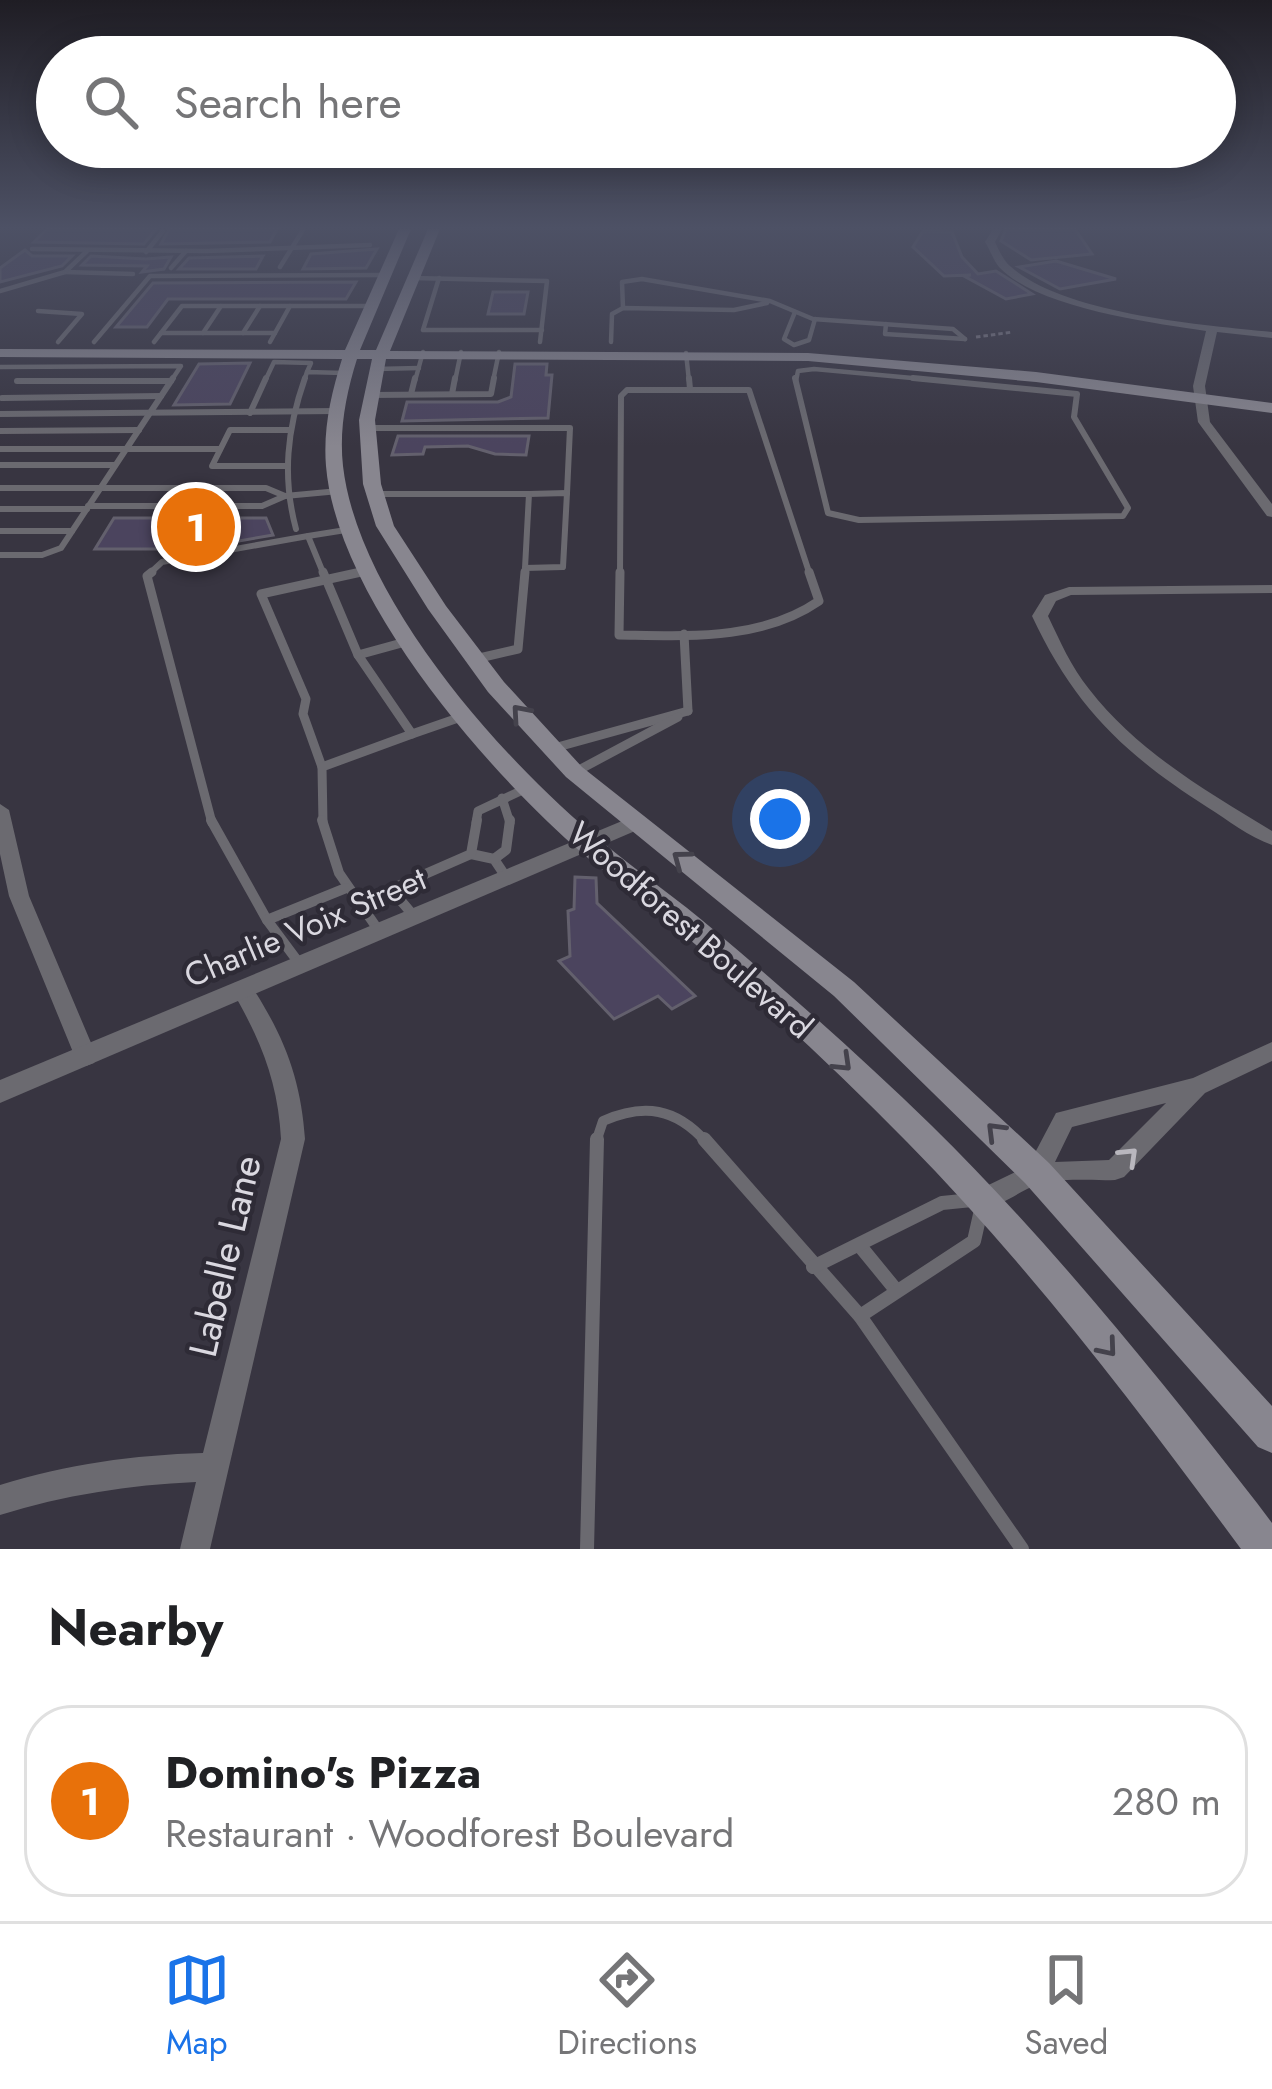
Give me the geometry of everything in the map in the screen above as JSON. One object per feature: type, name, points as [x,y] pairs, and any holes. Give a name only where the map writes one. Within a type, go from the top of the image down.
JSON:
[{"type":"main road","name":"Woodforest Boulevard","points":[[375,301],[366,355],[374,489],[391,541],[475,659],[574,772],[844,989],[1037,1173],[1272,1434]]},
{"type":"main road","name":"Woodforest Boulevard","points":[[401,301],[366,355],[339,411],[334,466],[352,529],[392,617],[466,715],[515,793],[707,938],[983,1199],[1183,1437],[1266,1549]]},
{"type":"main road","points":[[366,355],[541,336],[686,353],[794,351],[954,375],[982,371],[1079,389],[1272,394]]},
{"type":"main road","points":[[0,342],[51,346],[152,342],[185,359],[274,347]]},
{"type":"main road","points":[[0,353],[94,342],[274,347],[421,360],[461,352],[610,347],[794,351],[1199,393],[1272,408]]},
{"type":"main road","points":[[340,491],[374,489]]},
{"type":"main road","points":[[409,641],[454,631]]},
{"type":"street","points":[[1080,301],[1109,312],[1272,335]]},
{"type":"street","points":[[1212,329],[1199,393],[1211,435],[1272,513]]},
{"type":"street","points":[[1272,589],[1069,591],[1050,598],[1042,609],[1045,628],[1070,680],[1102,719],[1151,761],[1272,838]]},
{"type":"street","points":[[0,810],[19,896],[86,1057]]},
{"type":"street","name":"Charlie Voix Street","points":[[0,1092],[415,917],[500,868],[587,843],[634,823]]},
{"type":"street","name":"Labelle Lane","points":[[195,1549],[293,1139],[292,1094],[280,1055],[242,988]]},
{"type":"street","points":[[1037,1173],[1064,1120],[1199,1086],[1272,1051]]},
{"type":"street","points":[[983,1199],[1037,1173],[1115,1170],[1199,1086]]},
{"type":"street","points":[[0,1500],[62,1479],[105,1472],[214,1467]]},
{"type":"lane","points":[[94,342],[129,301]]},
{"type":"lane","points":[[400,304],[431,304],[423,330],[541,336],[545,301]]},
{"type":"lane","points":[[623,301],[623,308]]},
{"type":"lane","points":[[768,301],[814,319],[886,324],[953,329],[966,340],[885,334],[886,324]]},
{"type":"lane","points":[[610,347],[611,314],[623,308],[736,310],[772,302]]},
{"type":"lane","points":[[152,342],[182,306],[373,306]]},
{"type":"lane","points":[[203,333],[221,306]]},
{"type":"lane","points":[[243,333],[260,306]]},
{"type":"lane","points":[[250,413],[290,306]]},
{"type":"lane","points":[[1,399],[82,314],[38,311]]},
{"type":"lane","points":[[796,312],[784,339],[794,351],[809,340],[814,319]]},
{"type":"lane","points":[[152,342],[203,333],[243,333],[311,363],[292,412],[287,466],[285,496],[296,529]]},
{"type":"lane","points":[[452,394],[461,352]]},
{"type":"lane","points":[[369,394],[490,394],[499,352]]},
{"type":"lane","points":[[686,353],[690,389]]},
{"type":"lane","points":[[307,373],[366,355]]},
{"type":"lane","points":[[0,367],[185,359]]},
{"type":"lane","points":[[0,555],[42,555],[61,548],[185,359]]},
{"type":"lane","points":[[411,394],[421,360]]},
{"type":"lane","points":[[954,375],[798,371],[795,379],[828,513],[859,520],[1123,515],[1128,508],[1074,417],[1079,389]]},
{"type":"lane","points":[[17,381],[171,381]]},
{"type":"lane","points":[[627,390],[749,390],[819,601],[803,616],[740,630],[684,634],[619,635],[621,396],[627,390]]},
{"type":"lane","points":[[1,399],[161,396]]},
{"type":"lane","points":[[0,414],[339,411]]},
{"type":"lane","points":[[368,428],[570,428],[563,567],[525,568]]},
{"type":"lane","points":[[0,431],[139,430]]},
{"type":"lane","points":[[287,466],[212,466],[230,430],[291,430]]},
{"type":"lane","points":[[0,449],[220,449]]},
{"type":"lane","points":[[0,465],[116,465]]},
{"type":"lane","points":[[0,488],[266,488],[285,496]]},
{"type":"lane","points":[[374,489],[566,493]]},
{"type":"lane","points":[[0,509],[262,506],[285,496],[340,491]]},
{"type":"lane","points":[[475,659],[518,649],[529,494]]},
{"type":"lane","points":[[301,966],[267,920],[213,826],[147,576],[162,562],[352,529]]},
{"type":"lane","points":[[0,531],[72,531]]},
{"type":"lane","points":[[308,536],[358,655],[412,734]]},
{"type":"lane","points":[[370,570],[261,594],[306,699],[303,713],[322,767],[321,829],[346,888],[379,932]]},
{"type":"lane","points":[[684,634],[688,711]]},
{"type":"lane","points":[[358,655],[409,641]]},
{"type":"lane","points":[[551,749],[606,730],[688,711]]},
{"type":"lane","points":[[574,772],[644,739],[688,711]]},
{"type":"lane","points":[[322,767],[466,715]]},
{"type":"lane","points":[[471,854],[478,811],[515,793]]},
{"type":"lane","points":[[415,917],[391,889],[471,854],[500,868],[515,793]]},
{"type":"lane","points":[[267,920],[346,888]]},
{"type":"lane","points":[[587,1549],[596,1141],[603,1121],[641,1107],[670,1112],[689,1122],[860,1316],[1022,1549]]},
{"type":"lane","points":[[813,1267],[943,1203],[983,1199],[974,1241],[860,1316]]},
{"type":"lane","points":[[860,1246],[896,1290]]},
{"type":"path","points":[[969,338],[1013,332]]},
{"type":"building","points":[[138,301],[166,301],[147,327],[116,327]]},
{"type":"building","points":[[491,301],[526,301],[524,314],[488,314]]},
{"type":"building","points":[[250,363],[230,404],[174,405],[199,364]]},
{"type":"building","points":[[515,364],[547,364],[546,375],[552,375],[548,418],[402,421],[407,402],[498,402],[511,397]]},
{"type":"building","points":[[398,436],[529,436],[526,455],[495,454],[468,446],[425,447],[423,454],[392,455]]},
{"type":"building","points":[[114,518],[266,518],[273,535],[193,549],[95,549]]},
{"type":"building","points":[[575,877],[596,878],[597,903],[695,996],[672,1009],[658,996],[614,1019],[559,961],[570,956],[568,911],[574,909]]},
{"type":"place","name":"Domino's Pizza","points":[[196,527]]}]
